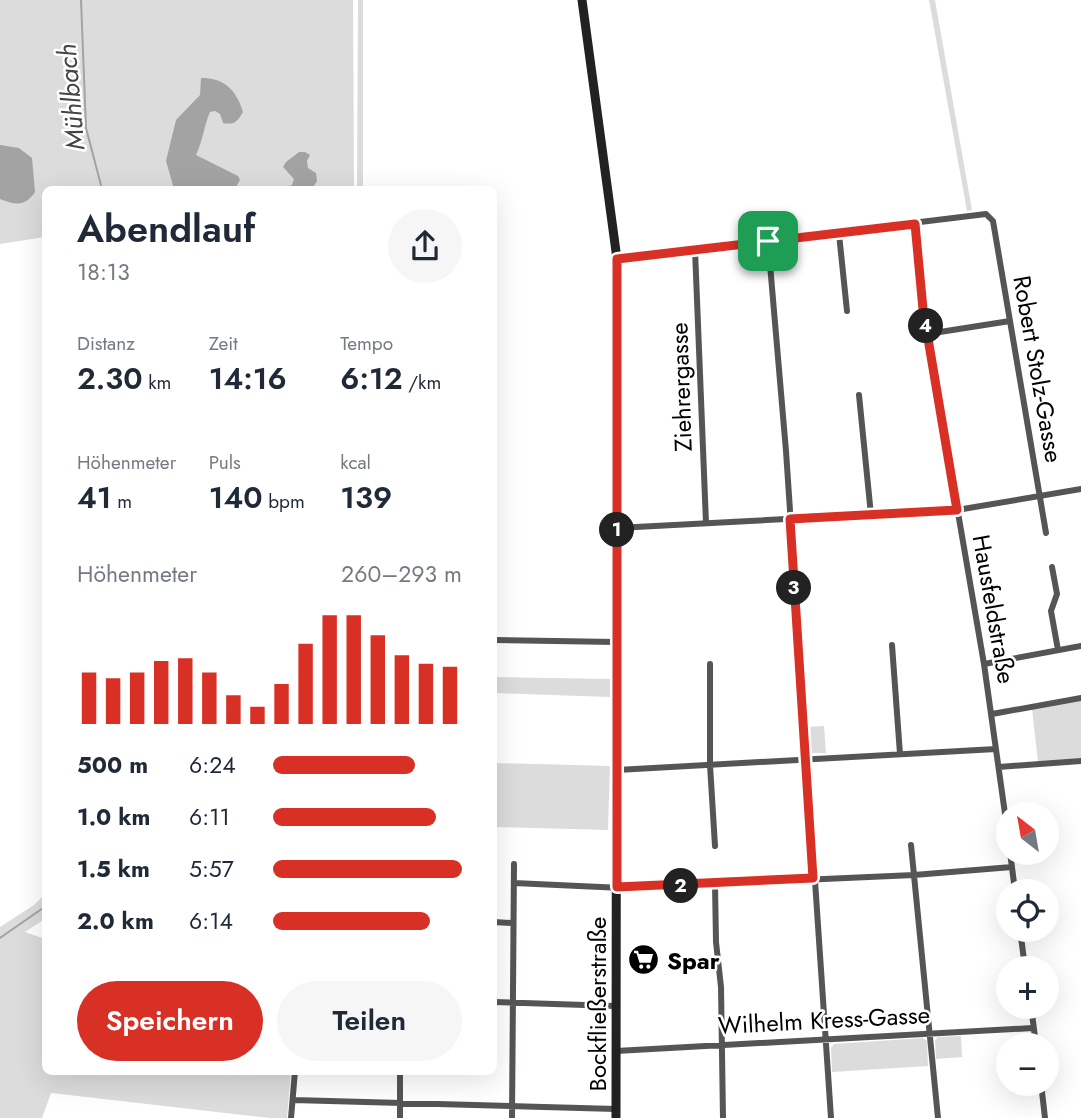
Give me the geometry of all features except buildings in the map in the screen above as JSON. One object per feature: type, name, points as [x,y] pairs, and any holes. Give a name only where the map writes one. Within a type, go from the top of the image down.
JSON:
[{"type":"main road","name":"Bockfließerstraße","points":[[582,0],[617,259],[616,1114]]},
{"type":"street","name":"Robert Stolz-Gasse","points":[[915,224],[986,214],[993,221],[1046,533]]},
{"type":"street","points":[[617,259],[915,224]]},
{"type":"street","name":"Hausfeldstraße","points":[[915,224],[927,334],[984,663],[1004,802]]},
{"type":"street","points":[[839,234],[847,311]]},
{"type":"street","points":[[768,241],[831,1118]]},
{"type":"street","name":"Ziehrergasse","points":[[695,250],[706,523]]},
{"type":"street","points":[[927,334],[1010,321]]},
{"type":"street","points":[[859,395],[871,515]]},
{"type":"street","points":[[617,528],[957,510],[1081,489]]},
{"type":"street","points":[[1052,568],[1056,594],[1051,611],[1058,650]]},
{"type":"street","points":[[497,640],[617,642]]},
{"type":"street","points":[[892,645],[900,754]]},
{"type":"street","points":[[984,663],[1081,646]]},
{"type":"street","points":[[710,664],[710,765],[715,846]]},
{"type":"street","points":[[992,714],[1081,698]]},
{"type":"street","points":[[617,770],[996,749]]},
{"type":"street","points":[[999,767],[1081,761]]},
{"type":"street","points":[[911,845],[938,1118]]},
{"type":"street","points":[[512,1118],[514,864]]},
{"type":"street","points":[[514,883],[617,887],[715,884],[914,875],[1012,867],[1014,879]]},
{"type":"street","points":[[715,884],[723,1118]]},
{"type":"street","points":[[497,922],[512,923]]},
{"type":"street","points":[[497,1003],[616,1006]]},
{"type":"street","points":[[1032,1019],[1034,1033]]},
{"type":"street","name":"Wilhelm Kress-Gasse","points":[[617,1051],[1033,1028]]},
{"type":"street","points":[[291,1118],[295,1075]]},
{"type":"street","points":[[400,1075],[400,1118]]},
{"type":"street","points":[[1042,1096],[1045,1118]]},
{"type":"street","points":[[293,1100],[513,1105],[616,1114]]},
{"type":"shaded area","points":[[0,0],[353,0],[354,186],[42,186],[42,237],[0,244]]},
{"type":"shaded area","points":[[358,0],[363,0],[363,186],[357,186]]},
{"type":"shaded area","points":[[929,0],[935,0],[972,210],[967,211]]},
{"type":"shaded area","points":[[201,78],[216,80],[233,92],[243,112],[230,124],[223,123],[220,114],[215,111],[210,112],[196,155],[238,176],[240,180],[237,186],[173,186],[166,161],[176,120],[200,95]]},
{"type":"shaded area","points":[[0,145],[19,148],[32,158],[35,192],[23,202],[0,199]]},
{"type":"shaded area","points":[[299,152],[310,155],[308,168],[316,173],[317,181],[314,186],[288,186],[292,185],[294,179],[283,167]]},
{"type":"shaded area","points":[[497,677],[610,679],[610,697],[497,693]]},
{"type":"shaded area","points":[[1081,700],[1081,759],[1038,762],[1032,709]]},
{"type":"shaded area","points":[[824,726],[826,753],[810,753],[807,727]]},
{"type":"shaded area","points":[[497,763],[610,766],[608,830],[497,827]]},
{"type":"shaded area","points":[[42,897],[42,921],[25,932],[42,938],[42,1075],[291,1075],[287,1118],[51,1093],[42,1118],[0,1118],[0,927]]},
{"type":"shaded area","points":[[961,1036],[962,1057],[936,1059],[935,1040],[938,1037]]},
{"type":"shaded area","points":[[923,1038],[927,1041],[928,1066],[832,1072],[831,1048],[834,1044]]},
{"type":"waterway","name":"Mühlbach","points":[[81,0],[86,128],[101,186]]},
{"type":"waterway","name":"Mühlbach","points":[[0,938],[42,909]]},
{"type":"place","name":"Spar","points":[[644,960]]},
{"type":"route","points":[[915,224],[923,309],[957,510],[790,519],[813,878],[617,887],[617,259],[768,241],[915,224]]}]
